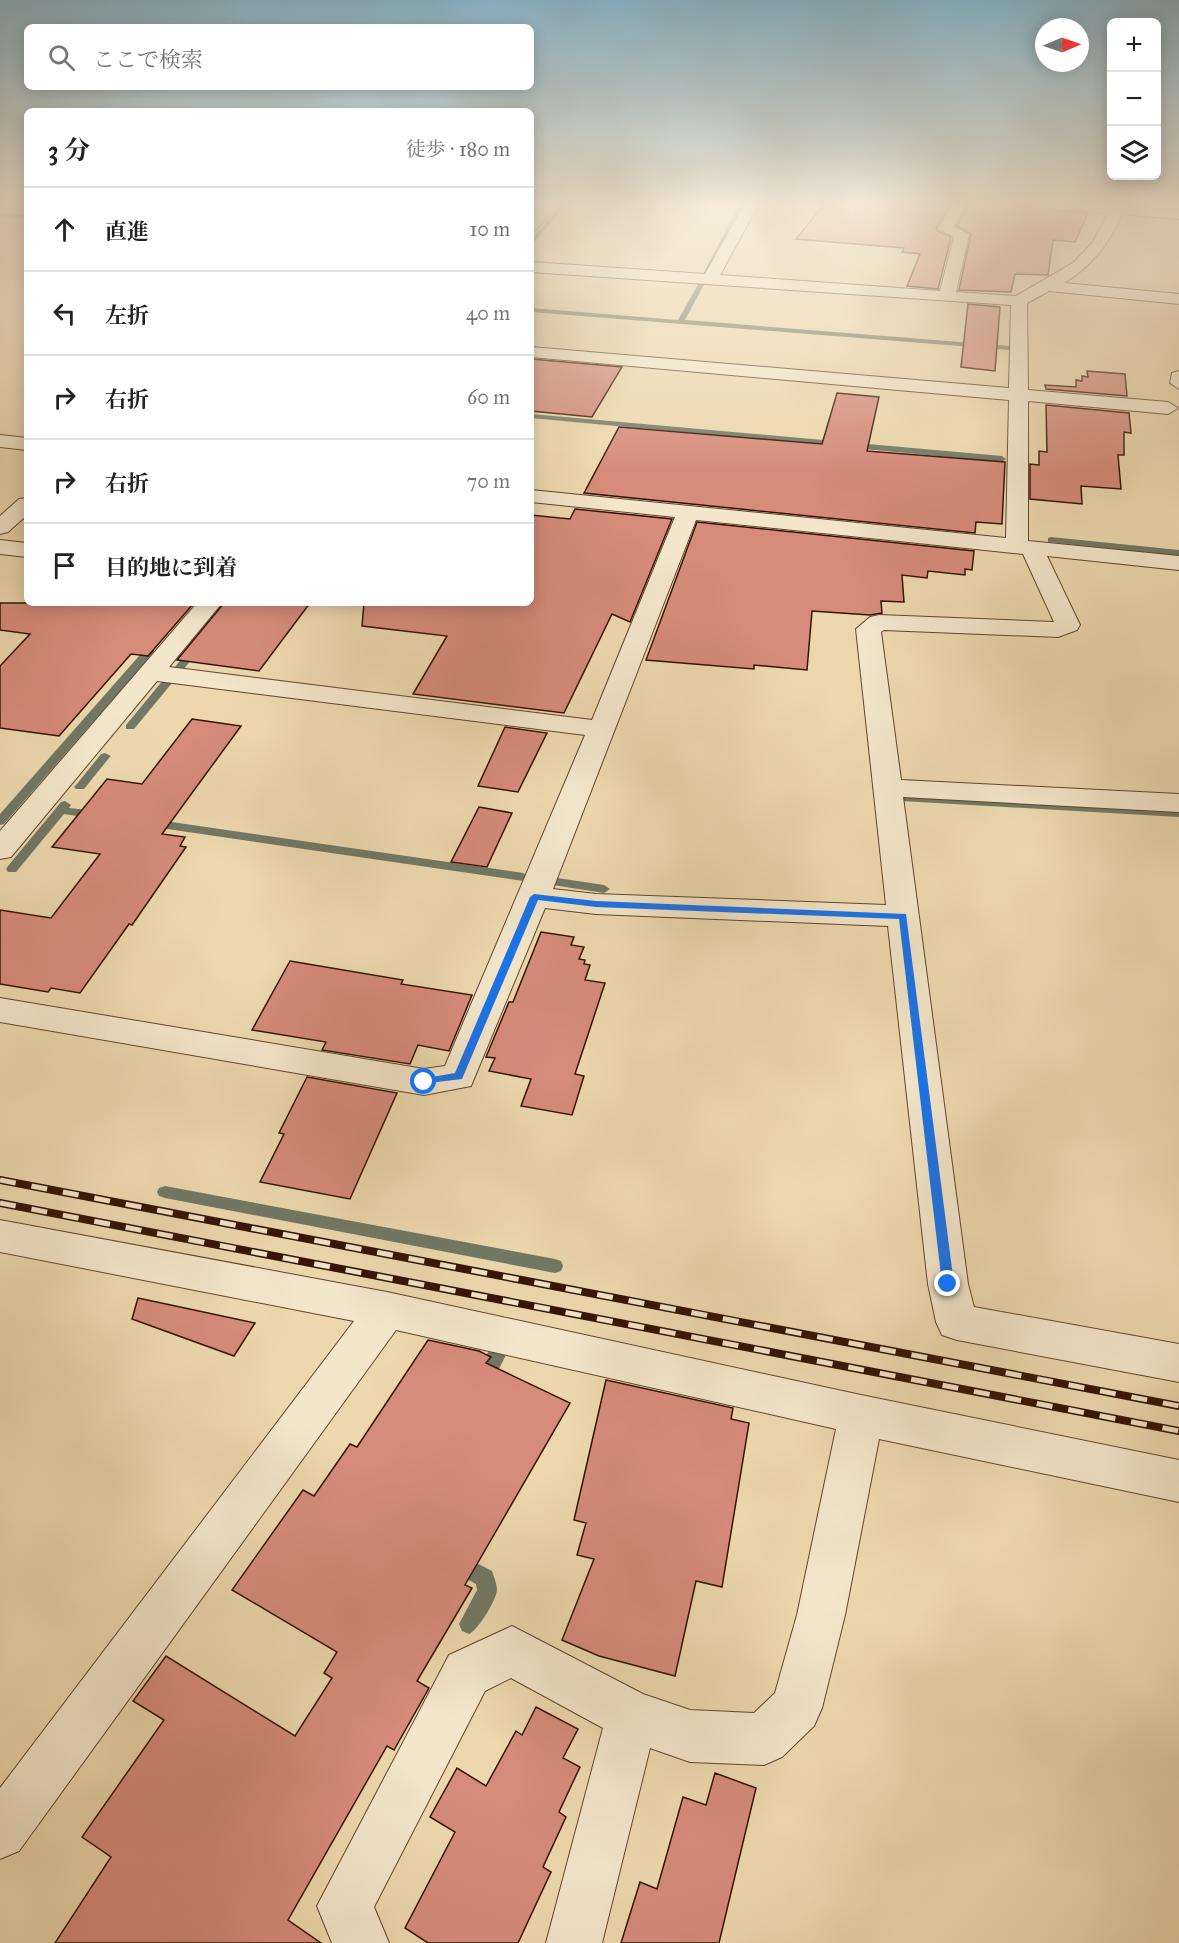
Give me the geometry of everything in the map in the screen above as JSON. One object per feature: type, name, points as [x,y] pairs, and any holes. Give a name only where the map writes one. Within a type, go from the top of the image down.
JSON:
[{"type":"street","points":[[901,293],[1019,301],[1034,293]]},
{"type":"street","points":[[1114,293],[1179,299]]},
{"type":"street","points":[[1019,301],[1025,547],[1068,625],[1058,630],[879,622],[868,629],[948,1284],[957,1323],[1179,1364]]},
{"type":"street","points":[[534,352],[1168,408]]},
{"type":"street","points":[[1179,377],[1179,383]]},
{"type":"street","points":[[0,441],[24,444]]},
{"type":"street","points":[[534,496],[1179,563]]},
{"type":"street","points":[[0,527],[24,507]]},
{"type":"street","points":[[0,1010],[424,1082],[458,1077],[534,897],[688,512]]},
{"type":"street","points":[[0,547],[24,550]]},
{"type":"street","points":[[0,850],[207,606]]},
{"type":"street","points":[[151,673],[602,729]]},
{"type":"street","points":[[889,799],[1179,803]]},
{"type":"street","points":[[889,799],[1179,823]]},
{"type":"street","points":[[534,897],[596,904],[903,916]]},
{"type":"street","points":[[0,1236],[387,1310],[861,1415],[1179,1481]]},
{"type":"street","points":[[0,1832],[387,1310]]},
{"type":"street","points":[[362,1943],[345,1906],[467,1673],[512,1651],[632,1716],[690,1736],[764,1739],[796,1708],[821,1615],[861,1415]]},
{"type":"street","points":[[574,1943],[632,1716]]},
{"type":"building","points":[[968,304],[1000,307],[995,371],[961,367]]},
{"type":"building","points":[[534,359],[622,367],[592,417],[534,411]]},
{"type":"building","points":[[1087,371],[1125,374],[1127,396],[1046,389],[1045,385],[1076,387],[1076,380],[1082,381],[1082,376],[1088,377]]},
{"type":"building","points":[[837,393],[879,397],[867,451],[1005,462],[1002,524],[976,522],[975,533],[584,493],[619,427],[822,444]]},
{"type":"building","points":[[1046,405],[1129,413],[1131,433],[1124,432],[1124,455],[1118,455],[1121,489],[1081,486],[1082,504],[1030,499],[1030,464],[1039,465],[1039,451],[1047,452]]},
{"type":"building","points":[[575,509],[672,519],[630,622],[612,614],[564,713],[413,694],[447,636],[362,626],[364,606],[534,606],[534,515],[570,519]]},
{"type":"building","points":[[697,522],[974,551],[972,570],[965,569],[965,575],[928,571],[927,578],[902,575],[904,602],[881,601],[882,613],[870,615],[812,611],[807,670],[754,665],[754,669],[646,660]]},
{"type":"building","points":[[0,603],[24,603],[24,606],[191,606],[148,656],[131,654],[59,736],[0,728],[0,666],[30,634],[0,630]]},
{"type":"building","points":[[222,606],[308,606],[259,671],[177,660]]},
{"type":"building","points":[[192,719],[241,726],[162,834],[185,837],[180,846],[186,847],[132,925],[129,924],[80,993],[51,988],[48,992],[0,984],[0,910],[51,918],[100,854],[52,847],[107,779],[142,784]]},
{"type":"building","points":[[505,727],[547,733],[518,792],[478,786]]},
{"type":"building","points":[[479,807],[512,813],[487,867],[451,862]]},
{"type":"building","points":[[541,932],[574,937],[571,945],[584,947],[579,959],[585,960],[584,964],[590,965],[585,980],[605,983],[575,1074],[584,1076],[572,1115],[521,1106],[531,1079],[489,1071],[495,1058],[486,1057],[509,1002],[513,1002]]},
{"type":"building","points":[[290,961],[403,980],[401,984],[472,995],[449,1051],[418,1045],[410,1064],[322,1050],[326,1042],[252,1030]]},
{"type":"building","points":[[307,1077],[397,1093],[350,1199],[260,1182],[284,1134],[279,1133]]},
{"type":"building","points":[[138,1298],[255,1323],[234,1356],[132,1319]]},
{"type":"building","points":[[428,1340],[479,1351],[491,1357],[486,1363],[570,1403],[465,1585],[472,1588],[417,1681],[429,1688],[394,1750],[387,1746],[288,1920],[321,1943],[55,1943],[111,1857],[82,1837],[164,1720],[133,1701],[166,1656],[295,1736],[332,1678],[324,1673],[337,1652],[232,1590],[303,1490],[314,1496],[350,1444],[357,1447]]},
{"type":"building","points":[[606,1380],[733,1408],[731,1419],[749,1423],[722,1587],[696,1581],[675,1676],[599,1656],[562,1640],[594,1559],[577,1555],[586,1523],[574,1520]]},
{"type":"building","points":[[536,1707],[578,1729],[563,1758],[580,1767],[559,1812],[566,1817],[543,1867],[551,1872],[518,1943],[428,1943],[405,1928],[455,1832],[430,1817],[457,1768],[486,1786],[516,1731],[522,1735]]},
{"type":"building","points":[[715,1773],[756,1788],[719,1943],[621,1943],[640,1882],[657,1889],[683,1797],[706,1805]]},
{"type":"waterway","points":[[680,322],[696,293]]},
{"type":"waterway","points":[[534,310],[680,322]]},
{"type":"waterway","points":[[680,322],[1010,348]]},
{"type":"waterway","points":[[534,416],[1002,459]]},
{"type":"waterway","points":[[1051,540],[1179,553]]},
{"type":"waterway","points":[[180,667],[196,647]]},
{"type":"waterway","points":[[0,821],[150,650]]},
{"type":"waterway","points":[[130,727],[168,681]]},
{"type":"waterway","points":[[80,787],[105,756]]},
{"type":"waterway","points":[[906,799],[1179,813]]},
{"type":"waterway","points":[[12,869],[65,805]]},
{"type":"waterway","points":[[61,810],[97,815]]},
{"type":"waterway","points":[[151,823],[523,877]]},
{"type":"waterway","points":[[557,882],[604,889]]},
{"type":"waterway","points":[[165,1192],[555,1266]]},
{"type":"waterway","points":[[482,1380],[499,1351]]},
{"type":"waterway","points":[[457,1563],[485,1578],[487,1592],[469,1624]]},
{"type":"railway","points":[[0,1180],[1179,1406]]},
{"type":"railway","points":[[0,1203],[1179,1431]]},
{"type":"route","points":[[424,1082],[458,1077],[534,897],[596,904],[903,916],[948,1284]]}]
